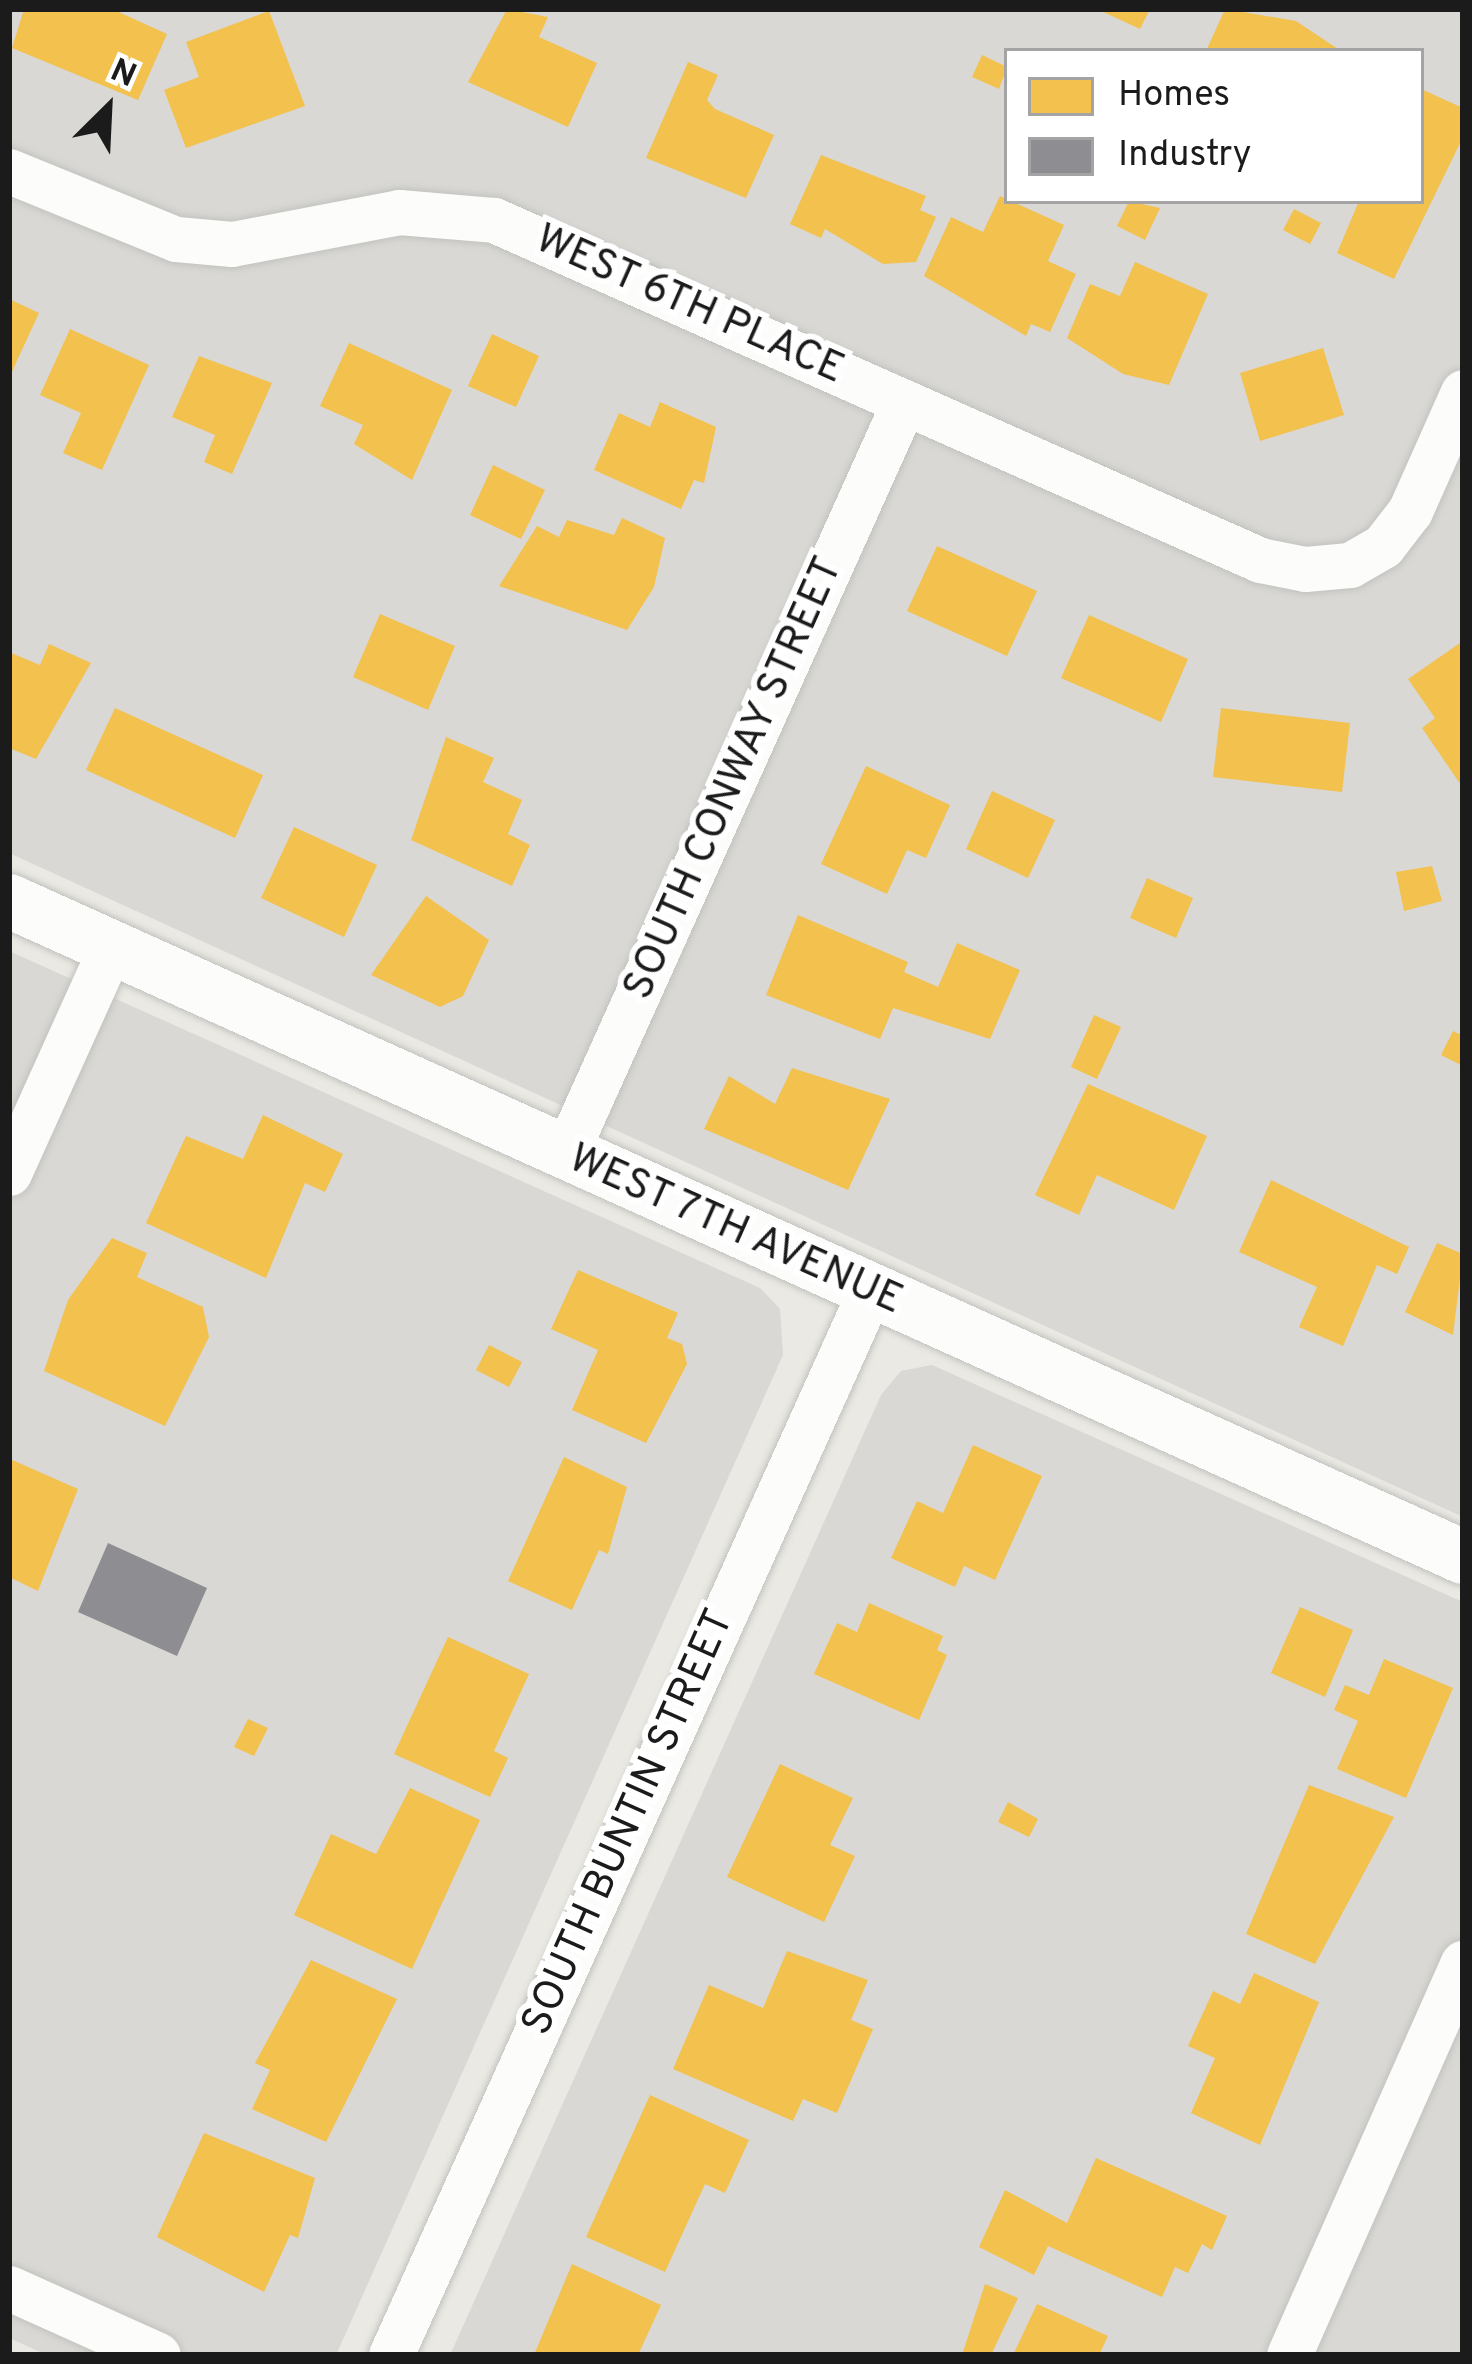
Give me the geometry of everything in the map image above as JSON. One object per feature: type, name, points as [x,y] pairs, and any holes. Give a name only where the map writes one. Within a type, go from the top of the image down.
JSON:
[{"type":"street","name":"WEST 6TH PLACE","points":[[9,171],[176,239],[232,244],[399,212],[494,220],[1260,560],[1350,565],[1410,512],[1463,392]]},
{"type":"street","name":"SOUTH CONWAY STREET","points":[[565,1155],[904,402]]},
{"type":"street","name":"WEST 7TH AVENUE","points":[[9,902],[1463,1557]]},
{"type":"street","points":[[9,1173],[111,947]]},
{"type":"street","name":"SOUTH BUNTIN STREET","points":[[391,2355],[870,1291]]},
{"type":"street","points":[[1289,2355],[1463,1963]]},
{"type":"street","points":[[9,2288],[158,2355]]},
{"type":"shaded area","points":[[9,9],[1463,9],[1463,1517],[9,853]]},
{"type":"shaded area","points":[[9,951],[760,1288],[780,1309],[783,1355],[336,2355],[47,2355],[9,2338]]},
{"type":"shaded area","points":[[932,1365],[1463,1602],[1463,2355],[450,2355],[881,1395],[901,1371]]},
{"type":"building: Homes","points":[[24,9],[112,9],[167,34],[138,100],[12,48]]},
{"type":"building: Homes","points":[[507,9],[548,17],[539,37],[597,63],[568,127],[468,82]]},
{"type":"building: Homes","points":[[1097,9],[1150,9],[1140,29]]},
{"type":"building: Homes","points":[[1225,9],[1296,21],[1336,48],[1207,48]]},
{"type":"building: Homes","points":[[269,11],[305,106],[186,148],[164,90],[199,77],[186,42]]},
{"type":"building: Homes","points":[[982,55],[1004,66],[999,89],[972,77]]},
{"type":"building: Homes","points":[[688,62],[718,75],[707,100],[715,109],[774,135],[746,198],[646,158]]},
{"type":"building: Homes","points":[[1424,90],[1463,108],[1463,137],[1394,279],[1337,253],[1358,204],[1424,204]]},
{"type":"building: Homes","points":[[821,155],[926,196],[920,210],[936,217],[916,262],[883,264],[825,229],[821,238],[790,224]]},
{"type":"building: Homes","points":[[1000,196],[1004,204],[1018,204],[1064,225],[1048,261],[1076,274],[1050,332],[1031,324],[1026,336],[924,276],[951,217],[983,232]]},
{"type":"building: Homes","points":[[1128,204],[1160,208],[1145,240],[1117,226]]},
{"type":"building: Homes","points":[[1294,209],[1321,223],[1310,244],[1283,230]]},
{"type":"building: Homes","points":[[1135,262],[1208,294],[1169,385],[1123,374],[1067,338],[1090,284],[1120,296]]},
{"type":"building: Homes","points":[[9,299],[39,313],[9,378]]},
{"type":"building: Homes","points":[[70,329],[149,365],[102,470],[63,453],[81,413],[40,395]]},
{"type":"building: Homes","points":[[492,334],[539,356],[516,407],[468,386]]},
{"type":"building: Homes","points":[[349,343],[452,390],[412,480],[354,444],[363,425],[320,406]]},
{"type":"building: Homes","points":[[1323,348],[1344,415],[1260,441],[1240,373]]},
{"type":"building: Homes","points":[[199,356],[272,383],[232,474],[204,462],[215,435],[172,417]]},
{"type":"building: Homes","points":[[660,402],[716,427],[704,483],[694,480],[681,509],[594,470],[619,413],[650,427]]},
{"type":"building: Homes","points":[[493,465],[545,490],[521,539],[470,515]]},
{"type":"building: Homes","points":[[622,518],[665,538],[654,587],[627,630],[499,586],[537,526],[559,537],[567,520],[614,535]]},
{"type":"building: Homes","points":[[937,546],[1037,591],[1007,656],[907,611]]},
{"type":"building: Homes","points":[[380,614],[455,646],[428,710],[353,677]]},
{"type":"building: Homes","points":[[1089,615],[1188,659],[1161,722],[1061,678]]},
{"type":"building: Homes","points":[[1460,643],[1463,788],[1422,728],[1435,718],[1408,679]]},
{"type":"building: Homes","points":[[49,644],[91,663],[36,759],[9,748],[9,652],[40,665]]},
{"type":"building: Homes","points":[[115,708],[263,775],[235,838],[86,770]]},
{"type":"building: Homes","points":[[1221,708],[1350,723],[1342,792],[1213,777]]},
{"type":"building: Homes","points":[[446,737],[494,758],[483,782],[522,800],[508,834],[530,845],[512,886],[411,840]]},
{"type":"building: Homes","points":[[866,766],[950,805],[926,858],[907,850],[887,894],[821,864]]},
{"type":"building: Homes","points":[[992,791],[1055,820],[1028,878],[966,849]]},
{"type":"building: Homes","points":[[294,827],[377,865],[344,937],[261,898]]},
{"type":"building: Homes","points":[[1432,866],[1442,901],[1404,911],[1396,872]]},
{"type":"building: Homes","points":[[1147,878],[1193,898],[1176,938],[1130,918]]},
{"type":"building: Homes","points":[[426,896],[489,940],[463,996],[440,1007],[371,975]]},
{"type":"building: Homes","points":[[798,915],[908,962],[904,972],[938,987],[957,943],[1020,970],[990,1039],[893,1008],[880,1039],[766,995]]},
{"type":"building: Homes","points":[[1094,1015],[1121,1027],[1097,1079],[1071,1067]]},
{"type":"building: Homes","points":[[1453,1031],[1463,1036],[1463,1066],[1441,1055]]},
{"type":"building: Homes","points":[[792,1068],[890,1099],[848,1190],[704,1129],[729,1076],[775,1104]]},
{"type":"building: Homes","points":[[1088,1084],[1207,1136],[1174,1210],[1097,1175],[1079,1215],[1035,1195]]},
{"type":"building: Homes","points":[[263,1115],[343,1154],[325,1192],[305,1183],[266,1278],[146,1223],[186,1136],[243,1159]]},
{"type":"building: Homes","points":[[1271,1180],[1409,1247],[1397,1274],[1377,1265],[1343,1346],[1299,1327],[1317,1287],[1239,1252]]},
{"type":"building: Homes","points":[[112,1238],[147,1253],[137,1277],[203,1307],[209,1337],[165,1426],[44,1371],[68,1300]]},
{"type":"building: Homes","points":[[1437,1243],[1463,1254],[1453,1335],[1405,1312]]},
{"type":"building: Homes","points":[[578,1270],[678,1313],[667,1338],[682,1344],[687,1364],[646,1443],[572,1410],[598,1350],[551,1329]]},
{"type":"building: Homes","points":[[489,1345],[522,1362],[509,1387],[476,1370]]},
{"type":"building: Homes","points":[[973,1445],[1042,1476],[995,1580],[964,1566],[955,1587],[891,1558],[917,1501],[943,1513]]},
{"type":"building: Homes","points":[[564,1457],[627,1487],[608,1554],[599,1550],[572,1610],[508,1581]]},
{"type":"building: Homes","points":[[10,1459],[78,1489],[38,1591],[9,1577]]},
{"type":"building: Homes","points":[[869,1603],[943,1636],[937,1650],[947,1655],[919,1720],[814,1674],[837,1623],[857,1632]]},
{"type":"building: Homes","points":[[1300,1607],[1353,1630],[1325,1697],[1271,1673]]},
{"type":"building: Homes","points":[[448,1637],[529,1674],[494,1751],[508,1758],[490,1797],[394,1754]]},
{"type":"building: Homes","points":[[1384,1659],[1453,1688],[1406,1798],[1337,1769],[1358,1721],[1334,1710],[1345,1685],[1369,1695]]},
{"type":"building: Homes","points":[[248,1719],[268,1728],[254,1756],[234,1747]]},
{"type":"building: Homes","points":[[780,1764],[853,1798],[830,1845],[855,1856],[824,1922],[727,1877]]},
{"type":"building: Homes","points":[[1309,1785],[1394,1817],[1315,1964],[1246,1934]]},
{"type":"building: Homes","points":[[410,1788],[480,1820],[412,1969],[294,1915],[331,1834],[376,1854]]},
{"type":"building: Homes","points":[[1008,1802],[1038,1819],[1029,1837],[998,1822]]},
{"type":"building: Homes","points":[[787,1951],[868,1980],[851,2020],[873,2029],[837,2113],[803,2099],[793,2121],[673,2069],[709,1985],[763,2008]]},
{"type":"building: Homes","points":[[311,1960],[397,1999],[326,2142],[252,2109],[270,2070],[255,2063]]},
{"type":"building: Homes","points":[[1254,1973],[1319,2002],[1260,2145],[1191,2113],[1215,2058],[1188,2046],[1213,1991],[1240,2004]]},
{"type":"building: Homes","points":[[650,2095],[749,2140],[725,2193],[705,2184],[665,2272],[586,2237]]},
{"type":"building: Homes","points":[[204,2133],[315,2178],[298,2238],[290,2235],[264,2292],[157,2237]]},
{"type":"building: Homes","points":[[1096,2158],[1227,2216],[1212,2250],[1202,2244],[1188,2273],[1175,2267],[1162,2297],[1048,2246],[1034,2275],[979,2247],[1005,2190],[1067,2223]]},
{"type":"building: Homes","points":[[572,2264],[661,2305],[638,2355],[534,2355]]},
{"type":"building: Homes","points":[[985,2284],[1018,2298],[991,2355],[962,2355]]},
{"type":"building: Homes","points":[[1037,2304],[1108,2336],[1099,2355],[1013,2355]]},
{"type":"building: Industry","points":[[108,1543],[207,1588],[177,1656],[78,1612]]}]
